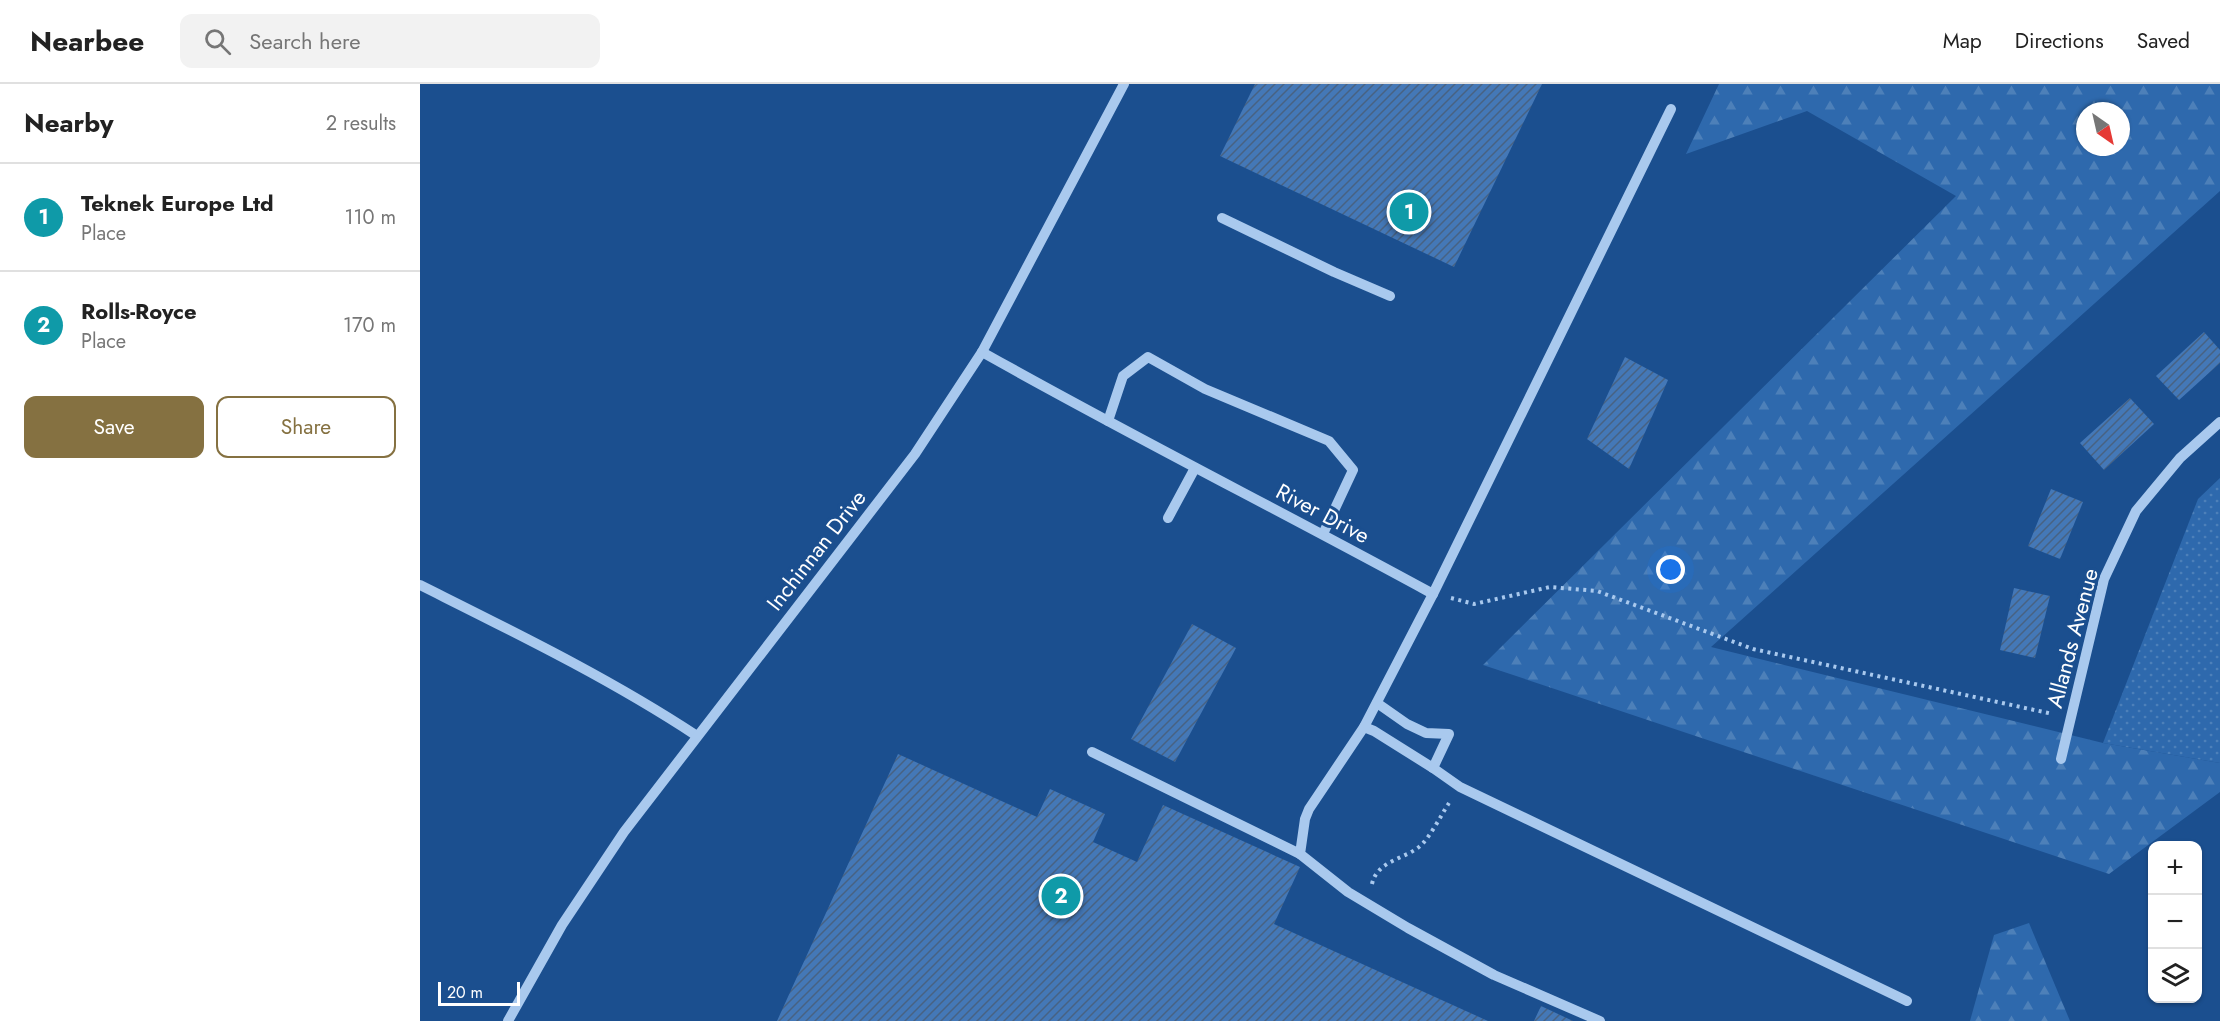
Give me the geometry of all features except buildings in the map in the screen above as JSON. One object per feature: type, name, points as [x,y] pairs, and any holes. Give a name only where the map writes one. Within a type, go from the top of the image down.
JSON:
[{"type":"street","name":"Inchinnan Drive","points":[[508,1021],[562,925],[624,832],[915,454],[982,352],[1124,84]]},
{"type":"street","points":[[1300,854],[1305,819],[1309,809],[1364,727],[1377,703],[1433,594],[1671,109]]},
{"type":"street","points":[[1222,218],[1334,272],[1390,296]]},
{"type":"street","name":"River Drive","points":[[982,352],[1433,594]]},
{"type":"street","points":[[1108,421],[1123,376],[1148,357],[1205,389],[1329,441],[1353,470],[1323,534]]},
{"type":"street","name":"Allands Avenue","points":[[2061,759],[2104,579],[2136,511],[2180,458],[2220,422]]},
{"type":"street","points":[[1168,518],[1195,468]]},
{"type":"street","points":[[420,585],[532,641],[649,704],[697,736]]},
{"type":"street","points":[[1377,703],[1407,724],[1426,733],[1449,734],[1434,768]]},
{"type":"street","points":[[1364,727],[1434,768],[1460,787],[1907,1001]]},
{"type":"street","points":[[1092,752],[1300,854],[1348,892],[1494,975],[1600,1021]]},
{"type":"path","points":[[1433,594],[1474,604],[1550,587],[1598,591],[1753,649],[2071,718]]},
{"type":"path","points":[[1368,904],[1373,879],[1388,862],[1420,846],[1460,787]]},
{"type":"green space","points":[[1719,84],[2220,84],[2220,191],[1711,647],[2103,743],[2220,763],[2220,792],[2154,841],[2148,841],[2148,845],[2109,874],[1483,665],[1956,196],[1807,111],[1686,154]]},
{"type":"green space","points":[[2220,478],[2220,763],[2103,743],[2198,499]]},
{"type":"green space","points":[[2029,923],[2070,1021],[1970,1021],[1994,935]]},
{"type":"place","name":"Teknek Europe Ltd","points":[[1409,212]]},
{"type":"place","name":"Rolls-Royce","points":[[1061,896]]}]
